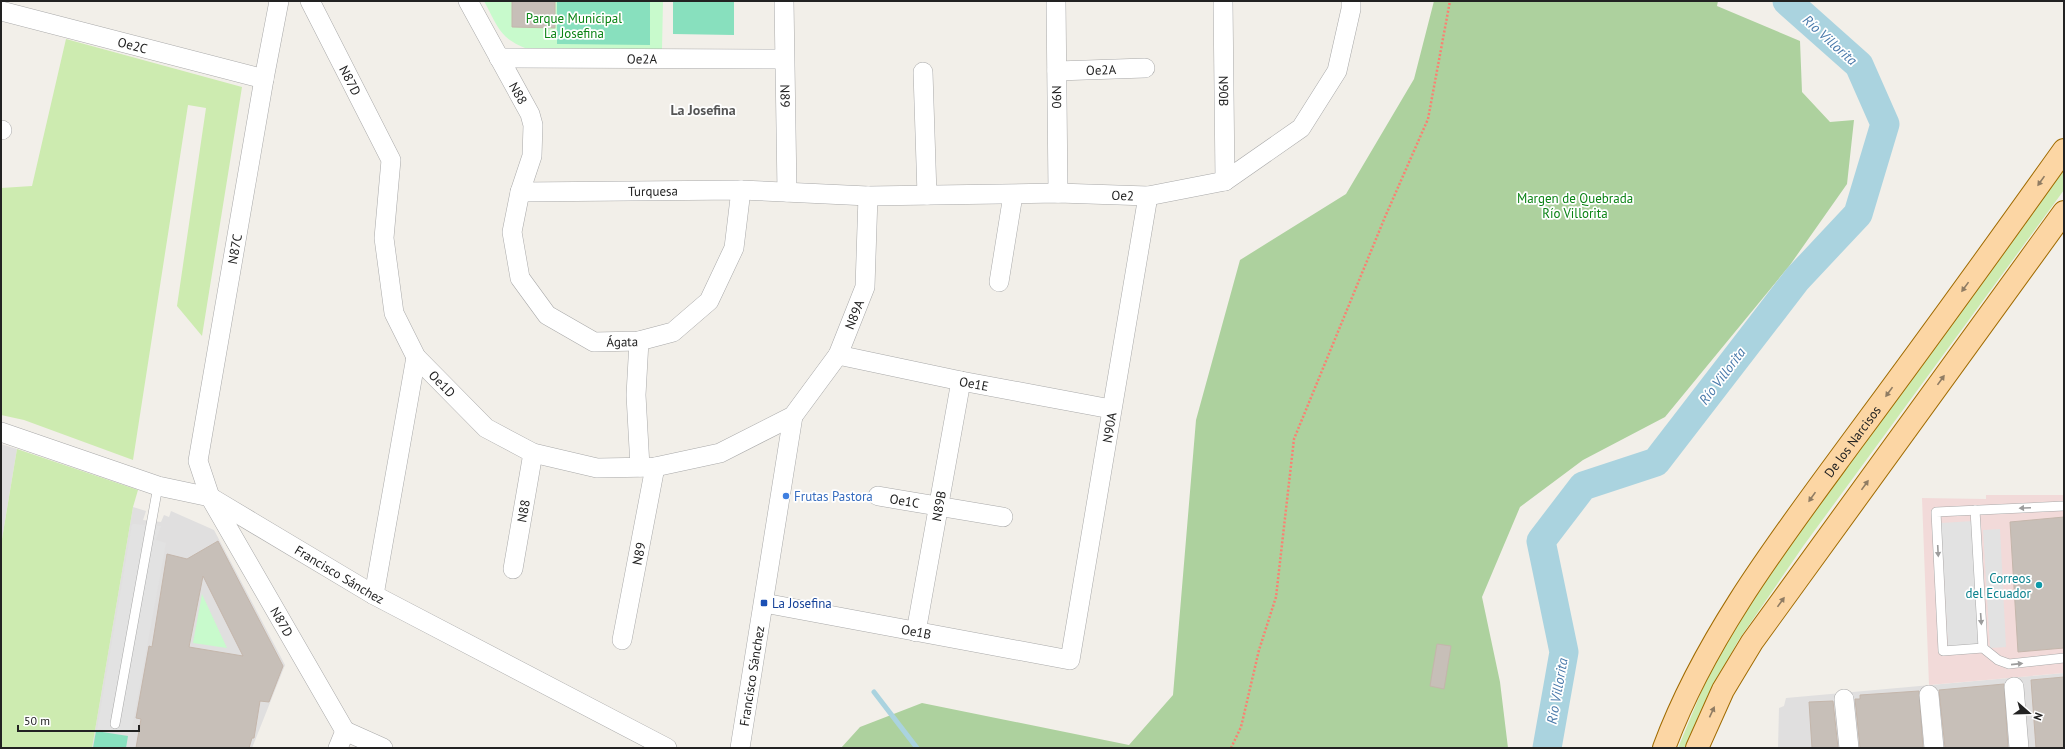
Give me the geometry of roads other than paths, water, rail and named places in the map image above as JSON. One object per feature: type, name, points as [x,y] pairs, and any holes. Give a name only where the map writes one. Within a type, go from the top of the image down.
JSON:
[{"type":"main road","name":"De los Narcisos","points":[[1664,748],[1703,663],[1731,614],[1826,477],[2064,150]]},
{"type":"main road","points":[[1697,748],[1723,690],[1752,642],[2064,212]]},
{"type":"street","name":"N87C","points":[[210,497],[198,461],[264,79],[279,1]]},
{"type":"street","name":"N87D","points":[[310,1],[391,160]]},
{"type":"street","name":"N88","points":[[468,1],[530,114],[533,125],[532,156],[520,192]]},
{"type":"street","name":"N89","points":[[784,1],[787,192]]},
{"type":"street","name":"N90","points":[[1056,1],[1058,193]]},
{"type":"street","name":"N90B","points":[[1223,1],[1225,181]]},
{"type":"street","name":"Oe2","points":[[787,192],[868,196],[1013,195],[1058,193],[1148,196],[1225,181],[1302,128],[1336,71],[1351,8],[1351,1]]},
{"type":"street","name":"Oe2C","points":[[1,10],[264,79]]},
{"type":"street","name":"Oe2A","points":[[499,58],[784,59]]},
{"type":"street","name":"Oe2A","points":[[1057,71],[1145,68]]},
{"type":"street","points":[[923,72],[927,195]]},
{"type":"street","name":"Oe1D","points":[[391,160],[384,238],[394,313],[416,357],[486,428],[533,453],[597,468],[648,467]]},
{"type":"street","name":"Turquesa","points":[[520,192],[741,190],[787,192]]},
{"type":"street","name":"Ágata","points":[[520,192],[512,232],[520,278],[547,316],[594,342],[639,341],[673,332],[709,302],[734,248],[741,190]]},
{"type":"street","points":[[999,282],[1013,195]]},
{"type":"street","name":"N89A","points":[[648,467],[720,453],[793,416],[838,354],[865,287],[868,196]]},
{"type":"street","name":"N90A","points":[[1070,660],[1148,196]]},
{"type":"street","name":"N89","points":[[622,640],[648,467],[636,395],[639,341]]},
{"type":"street","name":"Oe1E","points":[[838,354],[961,381],[1111,409]]},
{"type":"street","points":[[374,595],[416,357]]},
{"type":"street","name":"N89B","points":[[916,632],[961,381]]},
{"type":"street","name":"N89A","points":[[764,603],[793,416]]},
{"type":"street","name":"Francisco Sánchez","points":[[1,432],[158,486],[210,497],[374,595],[668,748]]},
{"type":"street","name":"N88","points":[[513,569],[533,453]]},
{"type":"street","name":"Oe1C","points":[[878,496],[1003,517]]},
{"type":"street","name":"N87D","points":[[210,497],[345,731]]},
{"type":"street","name":"Francisco Sánchez","points":[[740,748],[764,603]]},
{"type":"street","name":"Oe1B","points":[[764,603],[1070,660]]},
{"type":"street","points":[[2014,687],[2018,748]]},
{"type":"street","points":[[1929,695],[1934,748]]},
{"type":"street","points":[[1844,699],[1849,748]]},
{"type":"street","points":[[338,748],[345,731],[383,748]]},
{"type":"lane","points":[[115,724],[158,486]]},
{"type":"lane","points":[[2064,506],[1936,512],[1943,651],[1983,648],[1998,660],[2009,664],[2064,658]]},
{"type":"lane","points":[[1974,510],[1983,648]]},
{"type":"waterway","name":"Río Villorita","points":[[1547,748],[1564,652],[1541,541],[1583,486],[1656,462],[1797,279],[1858,214],[1885,124],[1859,65],[1787,1]]},
{"type":"waterway","points":[[874,692],[917,748]]},
{"type":"place","name":"Frutas Pastora","points":[[786,496]]},
{"type":"place","name":"Correos del Ecuador","points":[[2039,585]]},
{"type":"place","name":"La Josefina","points":[[764,603]]},
{"type":"district","name":"La Josefina","points":[[703,110]]},
{"type":"park label","name":"Parque Municipal La Josefina","points":[[574,26]]},
{"type":"park label","name":"Margen de Quebrada Río Villorita","points":[[1575,206]]}]
